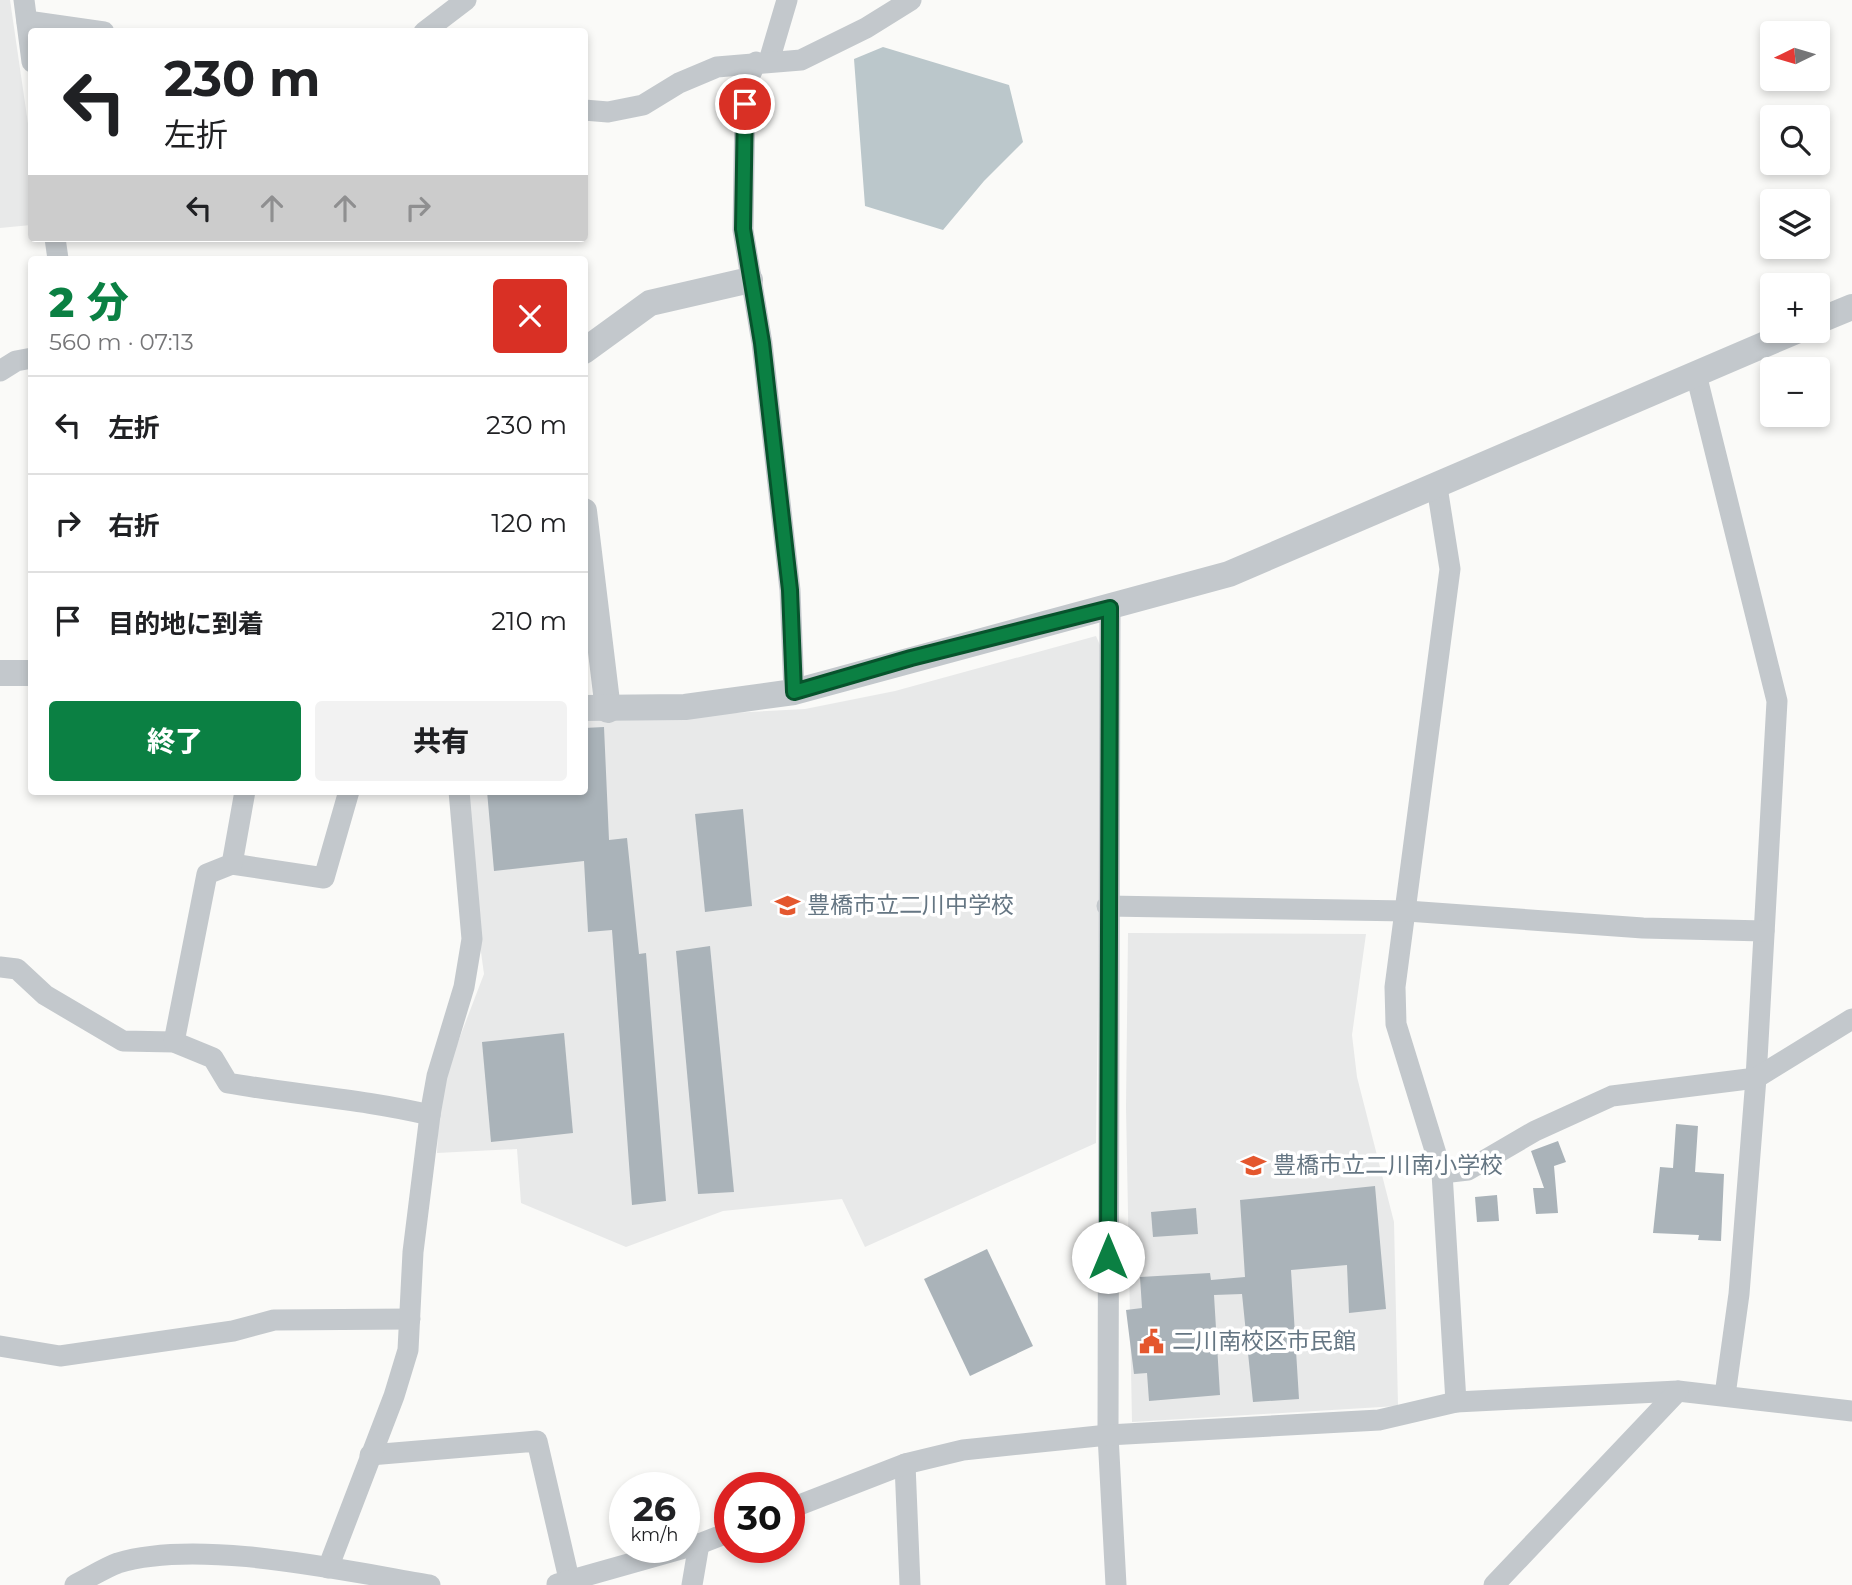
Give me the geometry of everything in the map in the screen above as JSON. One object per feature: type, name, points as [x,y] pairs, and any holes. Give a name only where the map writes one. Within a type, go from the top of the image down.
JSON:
[{"type":"street","points":[[429,28],[466,0]]},
{"type":"street","points":[[787,0],[763,61],[747,82],[743,229],[762,343],[790,590],[794,692]]},
{"type":"street","points":[[588,110],[608,112],[643,105],[679,83],[717,67],[763,61],[801,60],[866,29],[911,0]]},
{"type":"street","points":[[28,32],[25,10],[90,28]]},
{"type":"street","points":[[588,348],[650,303],[750,280]]},
{"type":"street","points":[[1830,316],[1852,307]]},
{"type":"street","points":[[588,577],[596,709],[685,707],[794,692],[911,658],[1110,608],[1229,574],[1768,343]]},
{"type":"street","points":[[0,371],[16,361],[28,359]]},
{"type":"street","points":[[1696,374],[1777,702],[1756,1078],[1739,1294],[1725,1395]]},
{"type":"street","points":[[1437,487],[1450,569],[1395,987],[1396,1024],[1442,1173],[1456,1402]]},
{"type":"street","points":[[1110,608],[1108,1435],[1116,1585]]},
{"type":"street","points":[[0,673],[28,673]]},
{"type":"street","points":[[232,864],[244,795]]},
{"type":"street","points":[[174,1042],[207,874],[232,864],[324,877],[348,795]]},
{"type":"street","points":[[328,1568],[408,1350],[413,1252],[430,1115],[437,1076],[464,987],[472,939],[458,795]]},
{"type":"street","points":[[1108,906],[1407,911],[1643,928],[1764,931]]},
{"type":"street","points":[[0,967],[18,969],[45,995],[123,1041],[174,1042],[213,1058],[228,1083],[303,1096],[395,1107],[430,1115]]},
{"type":"street","points":[[1442,1173],[1468,1170],[1535,1131],[1612,1096],[1756,1078],[1852,1019]]},
{"type":"street","points":[[0,1346],[60,1356],[233,1331],[274,1320],[410,1319]]},
{"type":"street","points":[[1494,1585],[1678,1391]]},
{"type":"street","points":[[805,1503],[905,1464],[963,1450],[1108,1435],[1379,1420],[1456,1402],[1678,1391],[1852,1411]]},
{"type":"street","points":[[370,1455],[537,1441],[562,1582],[630,1563]]},
{"type":"street","points":[[905,1464],[910,1585]]},
{"type":"street","points":[[75,1585],[118,1563],[190,1552],[328,1568],[430,1585]]},
{"type":"street","points":[[692,1585],[696,1563]]},
{"type":"shaded area","points":[[0,0],[10,0],[28,124],[28,225],[0,228]]},
{"type":"shaded area","points":[[883,47],[1009,85],[1023,142],[984,181],[943,230],[865,206],[854,59]]},
{"type":"shaded area","name":"豊橋市立二川中学校","points":[[1096,636],[1103,652],[1096,1143],[865,1247],[842,1199],[723,1211],[626,1247],[521,1203],[517,1149],[437,1153],[440,1089],[484,974],[465,836],[467,795],[588,795],[588,721],[805,709],[895,691]]},
{"type":"shaded area","name":"豊橋市立二川南小学校","points":[[1128,933],[1366,934],[1352,1035],[1357,1077],[1394,1222],[1398,1406],[1132,1422],[1126,1108]]},
{"type":"building","points":[[604,727],[609,840],[627,838],[639,954],[646,953],[666,1201],[632,1205],[612,930],[588,932],[584,861],[494,871],[487,795],[588,795],[588,728]]},
{"type":"building","points":[[743,809],[752,906],[705,912],[695,814]]},
{"type":"building","points":[[710,946],[734,1192],[698,1194],[676,951]]},
{"type":"building","points":[[564,1033],[573,1133],[491,1142],[482,1042]]},
{"type":"building","points":[[1676,1124],[1698,1126],[1695,1172],[1724,1174],[1721,1241],[1698,1240],[1699,1235],[1653,1233],[1660,1167],[1673,1168]]},
{"type":"building","points":[[1558,1141],[1566,1162],[1554,1166],[1558,1213],[1536,1214],[1533,1188],[1544,1188],[1531,1151]]},
{"type":"building","points":[[1375,1186],[1386,1309],[1349,1313],[1347,1265],[1291,1270],[1299,1399],[1253,1402],[1242,1294],[1214,1295],[1220,1395],[1149,1401],[1147,1373],[1134,1374],[1126,1310],[1142,1308],[1140,1277],[1210,1273],[1211,1280],[1245,1277],[1240,1200]]},
{"type":"building","points":[[1497,1195],[1499,1221],[1477,1222],[1475,1197]]},
{"type":"building","points":[[1196,1208],[1198,1234],[1153,1237],[1151,1212]]},
{"type":"building","points":[[987,1249],[1033,1346],[970,1376],[924,1279]]},
{"type":"place","name":"豊橋市立二川中学校","points":[[787,905]]},
{"type":"place","name":"豊橋市立二川南小学校","points":[[1253,1165]]},
{"type":"place","name":"二川南校区市民館","points":[[1152,1341]]},
{"type":"route","points":[[745,104],[743,229],[762,343],[790,590],[794,692],[911,658],[1110,608],[1108,1257]]}]
